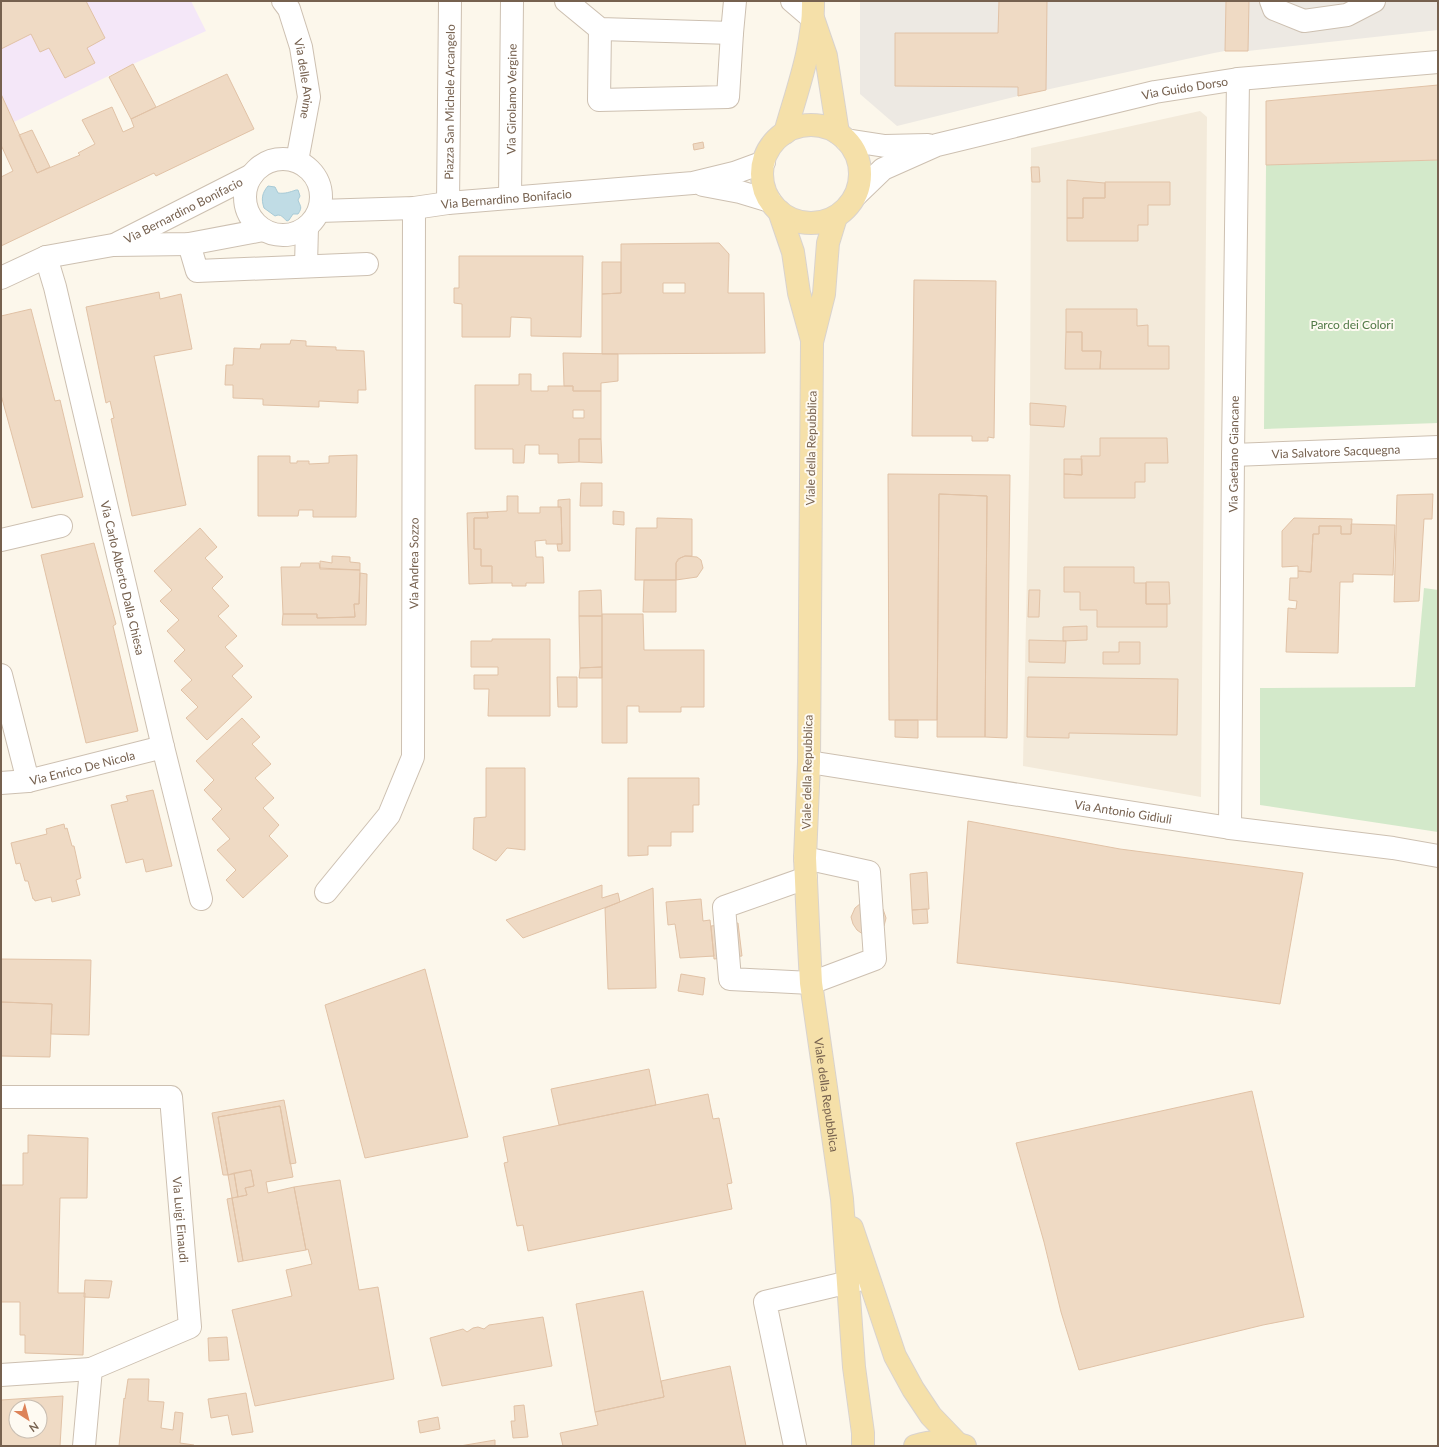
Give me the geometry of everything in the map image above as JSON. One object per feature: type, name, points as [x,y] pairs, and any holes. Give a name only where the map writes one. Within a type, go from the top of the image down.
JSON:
[{"type":"main road","name":"Viale della Repubblica","points":[[785,133],[807,53],[813,10]]},
{"type":"main road","points":[[775,206],[799,222],[818,223],[836,217],[848,208],[856,195],[860,176],[857,156],[842,136],[826,56],[813,10]]},
{"type":"main road","name":"Viale della Repubblica","points":[[812,342],[799,293],[793,252],[775,206],[762,180],[764,162],[772,146],[785,133],[802,126],[821,126],[842,136]]},
{"type":"main road","name":"Viale della Repubblica","points":[[836,217],[828,243],[824,294],[812,342],[809,762],[805,868],[811,983],[842,1199],[859,1280],[895,1356],[913,1389],[931,1416],[962,1445]]},
{"type":"main road","name":"Viale della Repubblica","points":[[859,1280],[854,1367],[863,1433],[863,1446]]},
{"type":"main road","points":[[915,1446],[938,1442],[962,1445]]},
{"type":"street","name":"Via delle Anime","points":[[283,1],[289,9],[301,47],[309,97],[297,161]]},
{"type":"street","name":"Piazza San Michele Arcangelo","points":[[448,203],[450,1]]},
{"type":"street","name":"Via Girolamo Vergine","points":[[510,198],[512,1]]},
{"type":"street","points":[[566,1],[600,29],[732,33]]},
{"type":"street","points":[[600,29],[599,100],[728,97],[735,1]]},
{"type":"street","points":[[792,1],[813,10]]},
{"type":"street","points":[[1271,1],[1274,9],[1304,21],[1347,15],[1374,1]]},
{"type":"street","name":"Via Guido Dorso","points":[[856,195],[883,169],[937,145],[1155,92],[1238,79],[1438,62]]},
{"type":"street","name":"Via Gaetano Giancane","points":[[1230,828],[1238,79]]},
{"type":"street","name":"Via Guido Dorso","points":[[842,136],[885,146],[937,145]]},
{"type":"street","name":"Via Bernardino Bonifacio","points":[[113,245],[252,175],[264,163],[280,158],[297,161],[313,172],[322,191],[313,219]]},
{"type":"street","name":"Via Bernardino Bonifacio","points":[[1,278],[46,257],[113,245],[189,244],[263,230],[285,235],[313,219],[448,203],[694,183],[734,173],[764,162]]},
{"type":"street","name":"Via Bernardino Bonifacio","points":[[252,175],[245,194],[249,215],[263,230]]},
{"type":"street","name":"Via Bernardino Bonifacio","points":[[694,183],[740,192],[775,206]]},
{"type":"street","name":"Via Andrea Sozzo","points":[[326,892],[390,815],[413,757],[414,208]]},
{"type":"street","points":[[306,266],[313,219]]},
{"type":"street","points":[[189,244],[197,271],[367,264]]},
{"type":"street","name":"Via Carlo Alberto Dalla Chiesa","points":[[46,257],[57,295],[200,899]]},
{"type":"street","name":"Via Salvatore Sacquegna","points":[[1233,455],[1438,447]]},
{"type":"street","points":[[1,540],[61,526]]},
{"type":"street","points":[[1,675],[28,781]]},
{"type":"street","name":"Via Enrico De Nicola","points":[[1,783],[28,781],[163,747]]},
{"type":"street","name":"Via Antonio Gidiuli","points":[[809,762],[1230,828],[1393,848],[1438,856]]},
{"type":"street","points":[[805,868],[869,872],[875,960],[811,983],[730,979],[724,907],[805,868]]},
{"type":"street","name":"Via Luigi Einaudi","points":[[1,1097],[171,1097],[190,1328],[91,1369]]},
{"type":"street","points":[[795,1446],[765,1302],[859,1280]]},
{"type":"street","points":[[1,1375],[91,1369],[84,1446]]},
{"type":"shaded area","points":[[1,1],[191,1],[206,31],[133,64],[14,122],[1,94]]},
{"type":"shaded area","points":[[860,1],[1438,1],[1438,30],[1248,51],[1225,51],[1018,96],[897,126],[860,94]]},
{"type":"shaded area","points":[[1200,111],[1207,117],[1201,797],[1023,766],[1030,425],[1031,148]]},
{"type":"green space","name":"Parco dei Colori","points":[[1438,160],[1438,423],[1264,429],[1266,165]]},
{"type":"green space","points":[[1424,588],[1438,590],[1438,832],[1260,805],[1260,688],[1415,687]]},
{"type":"water","points":[[268,186],[275,187],[278,193],[298,190],[300,196],[298,200],[301,208],[300,212],[298,214],[293,214],[287,221],[280,215],[275,216],[264,208],[263,196],[264,191]]},
{"type":"building","points":[[1,1],[86,1],[105,38],[87,48],[95,63],[65,78],[49,48],[40,52],[31,34],[1,49]]},
{"type":"building","points":[[999,1],[1047,1],[1046,90],[1018,96],[1018,87],[895,86],[895,33],[998,33]]},
{"type":"building","points":[[1226,1],[1249,1],[1248,51],[1225,51]]},
{"type":"building","points":[[133,64],[156,107],[131,119],[109,77]]},
{"type":"building","points":[[227,74],[254,129],[156,176],[154,173],[1,246],[1,177],[13,171],[1,145],[1,94],[37,173],[80,155],[78,153],[95,144],[82,120],[112,107],[123,132],[134,127],[131,119]]},
{"type":"building","points":[[1438,85],[1438,160],[1266,165],[1266,101]]},
{"type":"building","points":[[32,130],[50,167],[37,173],[19,135]]},
{"type":"building","points":[[703,142],[704,148],[694,150],[693,144]]},
{"type":"building","points":[[1031,167],[1039,167],[1040,182],[1032,182]]},
{"type":"building","points":[[1067,180],[1105,183],[1105,198],[1083,198],[1083,218],[1067,218]]},
{"type":"building","points":[[1105,182],[1170,182],[1170,205],[1148,205],[1148,225],[1138,225],[1138,241],[1067,241],[1067,218],[1083,218],[1083,198],[1105,198]]},
{"type":"building","points":[[719,243],[729,254],[728,293],[764,293],[765,353],[602,354],[602,294],[621,293],[621,244]],"holes":[[[663,283],[685,283],[685,293],[663,293]]]},
{"type":"building","points":[[459,256],[583,256],[581,337],[531,336],[531,318],[511,317],[510,337],[462,337],[462,304],[454,303],[454,288],[459,288]]},
{"type":"building","points":[[602,262],[621,262],[621,293],[602,294]]},
{"type":"building","points":[[914,280],[996,281],[994,438],[988,437],[988,441],[972,441],[972,436],[912,436]]},
{"type":"building","points":[[159,292],[160,299],[181,294],[192,349],[154,356],[186,505],[132,516],[111,419],[114,418],[110,401],[106,403],[86,307]]},
{"type":"building","points":[[31,309],[55,401],[60,400],[83,497],[32,508],[1,395],[1,316]]},
{"type":"building","points":[[1066,309],[1137,309],[1137,326],[1148,325],[1148,346],[1169,346],[1169,369],[1100,369],[1101,351],[1082,351],[1082,332],[1066,332]]},
{"type":"building","points":[[1066,332],[1082,332],[1082,351],[1101,351],[1100,369],[1065,369]]},
{"type":"building","points":[[291,340],[306,341],[306,346],[336,347],[336,350],[364,351],[366,390],[358,390],[358,403],[319,401],[319,407],[263,405],[263,399],[233,398],[233,385],[225,385],[226,365],[233,365],[234,348],[260,349],[261,344],[290,344]]},
{"type":"building","points":[[563,353],[618,354],[618,381],[601,383],[601,391],[573,391],[573,386],[564,386]]},
{"type":"building","points":[[519,374],[531,374],[531,391],[548,391],[548,386],[573,386],[573,391],[601,391],[601,439],[579,439],[579,462],[558,463],[558,454],[539,454],[539,445],[525,445],[524,463],[513,463],[513,449],[475,449],[475,385],[519,385]],"holes":[[[573,410],[584,410],[584,418],[573,418]]]},
{"type":"building","points":[[1030,403],[1066,406],[1064,427],[1030,425]]},
{"type":"building","points":[[1100,438],[1167,438],[1168,463],[1145,463],[1145,482],[1135,482],[1135,498],[1064,498],[1064,474],[1082,475],[1081,456],[1100,456]]},
{"type":"building","points":[[579,439],[601,439],[602,463],[579,462]]},
{"type":"building","points":[[357,455],[356,517],[313,517],[313,510],[299,510],[298,516],[258,516],[258,456],[290,456],[290,463],[297,463],[297,461],[309,461],[309,464],[329,463],[329,456]]},
{"type":"building","points":[[1064,459],[1082,459],[1082,475],[1064,474]]},
{"type":"building","points":[[888,474],[1010,475],[1007,738],[985,737],[987,496],[939,494],[937,720],[889,720]]},
{"type":"building","points":[[581,483],[602,483],[602,506],[580,506]]},
{"type":"building","points":[[939,494],[987,496],[985,737],[937,737]]},
{"type":"building","points":[[1433,494],[1432,519],[1424,519],[1419,601],[1394,602],[1397,495]]},
{"type":"building","points":[[507,496],[518,496],[518,513],[540,513],[540,507],[561,507],[562,544],[546,544],[546,540],[535,541],[536,557],[543,557],[544,583],[526,583],[526,586],[512,586],[512,583],[492,583],[492,566],[481,566],[481,549],[474,549],[474,518],[488,518],[487,512],[507,511]]},
{"type":"building","points":[[570,499],[570,551],[558,551],[557,544],[562,544],[561,507],[558,507],[558,500]]},
{"type":"building","points":[[613,511],[624,512],[624,525],[613,524]]},
{"type":"building","points":[[487,512],[488,518],[474,518],[474,549],[481,549],[481,566],[492,566],[492,583],[469,584],[467,513]]},
{"type":"building","points":[[657,518],[692,519],[692,556],[685,556],[678,559],[676,563],[676,580],[635,580],[636,528],[657,528]]},
{"type":"building","points":[[1294,518],[1352,519],[1351,534],[1341,534],[1341,526],[1319,526],[1319,534],[1313,534],[1311,572],[1298,571],[1298,566],[1282,567],[1282,531]]},
{"type":"building","points":[[1351,524],[1395,525],[1393,575],[1353,574],[1353,582],[1340,582],[1338,653],[1286,652],[1288,608],[1296,609],[1297,601],[1289,600],[1290,578],[1298,578],[1298,571],[1311,572],[1313,534],[1319,534],[1319,526],[1341,526],[1341,534],[1351,534]]},
{"type":"building","points":[[200,528],[217,547],[205,558],[223,577],[212,588],[229,606],[218,616],[237,636],[225,647],[243,666],[232,676],[252,697],[207,740],[186,718],[198,707],[181,690],[192,680],[174,661],[185,650],[167,631],[179,620],[160,601],[172,590],[154,571]]},
{"type":"building","points":[[94,543],[116,624],[113,626],[138,731],[86,743],[41,555]]},
{"type":"building","points":[[332,556],[350,557],[350,562],[360,563],[360,570],[320,568],[320,561],[332,563]]},
{"type":"building","points":[[685,556],[697,557],[701,560],[703,568],[697,577],[676,580],[676,563],[680,558]]},
{"type":"building","points":[[301,563],[319,563],[320,569],[360,570],[359,604],[354,604],[355,617],[317,618],[317,614],[283,614],[281,567],[300,567]]},
{"type":"building","points":[[1064,567],[1134,567],[1134,583],[1146,583],[1146,604],[1167,604],[1167,627],[1097,627],[1097,610],[1080,610],[1080,592],[1064,592]]},
{"type":"building","points":[[360,573],[367,574],[366,625],[282,625],[283,614],[317,614],[317,618],[355,617],[354,604],[359,604]]},
{"type":"building","points":[[644,580],[676,580],[676,612],[643,612]]},
{"type":"building","points":[[1146,582],[1169,582],[1170,604],[1146,604]]},
{"type":"building","points":[[601,590],[602,616],[579,616],[579,591]]},
{"type":"building","points":[[1029,590],[1040,590],[1039,617],[1028,617]]},
{"type":"building","points":[[602,614],[643,614],[644,650],[704,650],[704,707],[681,707],[681,712],[639,712],[639,706],[627,706],[627,743],[602,743]]},
{"type":"building","points":[[579,616],[602,616],[602,667],[580,668]]},
{"type":"building","points":[[1087,626],[1087,640],[1063,641],[1063,627]]},
{"type":"building","points":[[492,639],[550,639],[550,716],[488,716],[489,689],[474,689],[474,675],[498,675],[498,667],[471,667],[471,641],[492,641]]},
{"type":"building","points":[[1029,640],[1066,641],[1065,663],[1029,662]]},
{"type":"building","points":[[1119,642],[1140,642],[1140,664],[1103,664],[1103,652],[1119,652]]},
{"type":"building","points":[[602,667],[602,678],[579,678],[580,668]]},
{"type":"building","points":[[557,677],[577,677],[577,707],[558,707]]},
{"type":"building","points":[[1028,677],[1178,679],[1177,735],[1069,733],[1069,738],[1027,737]]},
{"type":"building","points":[[242,718],[260,737],[252,744],[271,764],[255,778],[274,798],[263,808],[279,825],[269,836],[288,856],[243,898],[226,880],[236,870],[217,850],[230,839],[212,819],[222,809],[204,790],[214,780],[196,761]]},
{"type":"building","points":[[895,720],[918,720],[918,738],[895,737]]},
{"type":"building","points":[[486,768],[525,768],[525,850],[507,848],[496,861],[473,849],[474,818],[486,817]]},
{"type":"building","points":[[628,778],[699,778],[699,805],[693,805],[693,832],[671,832],[671,846],[648,846],[648,855],[628,856]]},
{"type":"building","points":[[153,790],[172,866],[146,872],[143,859],[126,863],[111,805],[128,801],[126,796]]},
{"type":"building","points":[[968,821],[1120,849],[1303,873],[1280,1004],[1117,982],[957,963]]},
{"type":"building","points":[[64,824],[65,829],[67,828],[72,846],[74,846],[81,878],[76,880],[80,895],[52,902],[51,897],[35,901],[33,899],[28,881],[25,881],[20,863],[16,864],[11,843],[47,834],[46,829]]},
{"type":"building","points":[[927,872],[929,909],[912,910],[910,874]]},
{"type":"building","points":[[602,885],[602,898],[618,893],[620,902],[523,938],[506,920]]},
{"type":"building","points":[[653,888],[656,988],[608,989],[605,908]]},
{"type":"building","points":[[701,899],[703,921],[710,920],[714,956],[680,958],[675,924],[668,925],[666,902]]},
{"type":"building","points":[[861,903],[877,904],[883,909],[886,918],[884,926],[880,930],[864,935],[857,930],[851,917],[855,908]]},
{"type":"building","points":[[927,909],[928,923],[913,924],[912,910]]},
{"type":"building","points":[[738,923],[742,956],[714,959],[711,926]]},
{"type":"building","points":[[1,959],[91,960],[89,1035],[51,1034],[52,1004],[1,1002]]},
{"type":"building","points":[[425,969],[468,1137],[365,1158],[325,1005]]},
{"type":"building","points":[[681,974],[705,978],[703,995],[678,991]]},
{"type":"building","points":[[1,1002],[52,1004],[50,1057],[1,1056]]},
{"type":"building","points":[[649,1069],[656,1105],[559,1125],[551,1089]]},
{"type":"building","points":[[1252,1091],[1304,1317],[1263,1325],[1079,1370],[1061,1312],[1044,1242],[1016,1143]]},
{"type":"building","points":[[708,1094],[713,1119],[719,1118],[732,1183],[727,1184],[732,1209],[528,1251],[523,1225],[517,1226],[504,1163],[508,1162],[503,1137]]},
{"type":"building","points":[[284,1100],[296,1163],[290,1164],[280,1106],[218,1117],[228,1175],[223,1175],[212,1113]]},
{"type":"building","points":[[280,1106],[293,1177],[266,1182],[268,1193],[294,1187],[306,1250],[243,1261],[232,1198],[247,1195],[245,1188],[254,1186],[251,1170],[228,1175],[218,1117]]},
{"type":"building","points":[[28,1135],[88,1138],[87,1198],[60,1198],[58,1293],[85,1293],[83,1355],[25,1353],[25,1335],[20,1335],[20,1302],[1,1302],[1,1185],[23,1185],[23,1153],[28,1153]]},
{"type":"building","points":[[251,1170],[254,1186],[245,1188],[247,1195],[238,1197],[234,1173]]},
{"type":"building","points":[[234,1173],[238,1197],[232,1198],[228,1175]]},
{"type":"building","points":[[340,1180],[359,1290],[378,1287],[394,1379],[255,1406],[232,1310],[292,1296],[286,1270],[312,1264],[308,1249],[306,1250],[294,1187]]},
{"type":"building","points":[[232,1198],[243,1261],[238,1262],[227,1199]]},
{"type":"building","points":[[85,1280],[112,1281],[109,1298],[84,1297]]},
{"type":"building","points":[[643,1291],[664,1397],[595,1412],[576,1304]]},
{"type":"building","points":[[543,1317],[552,1366],[442,1386],[430,1338],[463,1329],[467,1332],[478,1327],[484,1329],[489,1325]]},
{"type":"building","points":[[227,1337],[229,1360],[209,1361],[208,1338]]},
{"type":"building","points":[[730,1366],[746,1446],[563,1446],[560,1433],[598,1425],[595,1412],[664,1397],[661,1381]]},
{"type":"building","points":[[128,1379],[149,1379],[148,1401],[164,1402],[161,1428],[173,1430],[175,1412],[183,1413],[180,1443],[194,1446],[119,1446],[124,1398],[125,1399]]},
{"type":"building","points":[[246,1393],[253,1432],[232,1435],[228,1415],[211,1418],[208,1399]]},
{"type":"building","points":[[63,1396],[60,1446],[1,1446],[1,1400],[8,1400],[8,1439],[48,1439],[48,1399],[16,1399]]},
{"type":"building","points":[[524,1405],[528,1437],[513,1438],[511,1421],[515,1421],[514,1406]]},
{"type":"building","points":[[438,1417],[440,1429],[420,1433],[418,1421]]},
{"type":"building","points":[[495,1440],[495,1446],[460,1446]]}]
